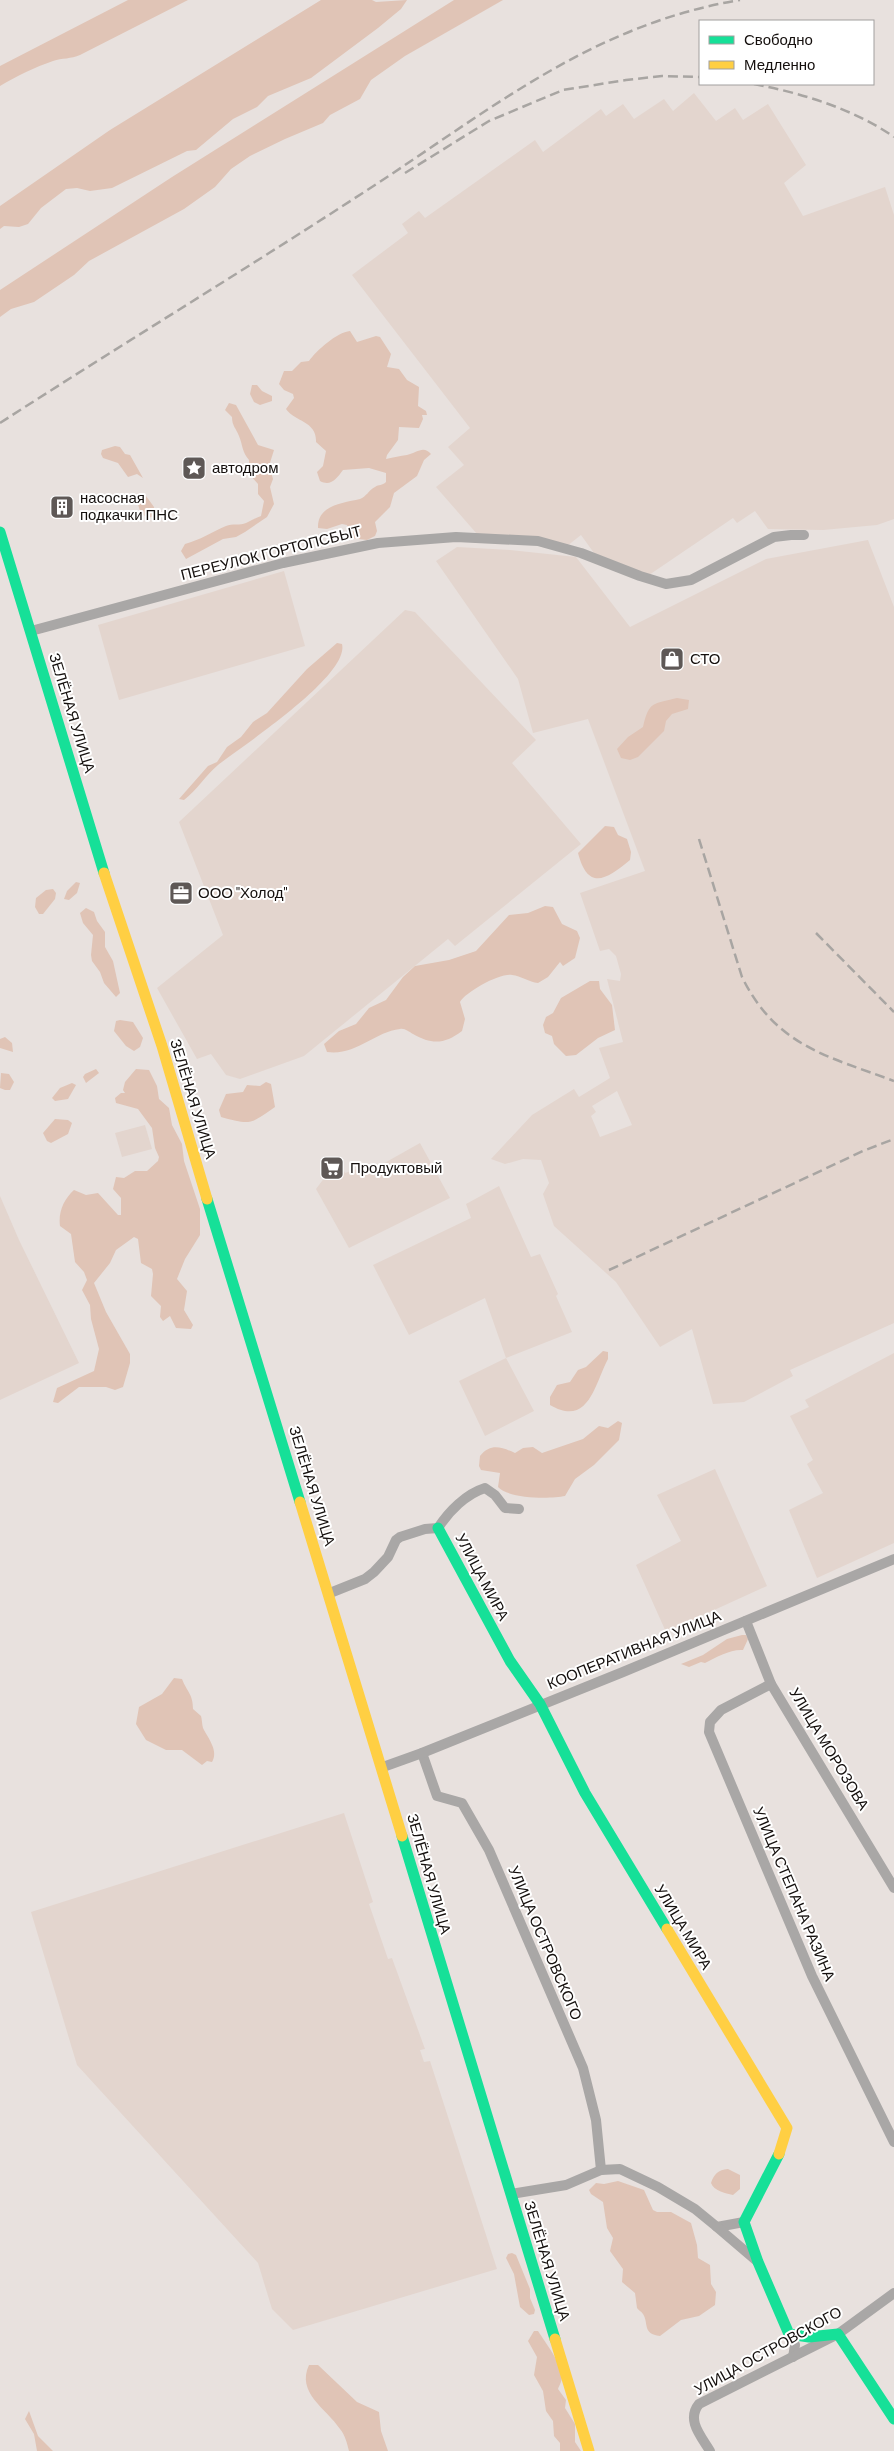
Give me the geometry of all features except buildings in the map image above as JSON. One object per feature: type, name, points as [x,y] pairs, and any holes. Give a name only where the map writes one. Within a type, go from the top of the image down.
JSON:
[{"type":"street","name":"ЗЕЛЁНАЯ УЛИЦА","points":[[0,532],[109,889],[162,1046],[221,1248],[383,1767],[418,1892],[589,2451]]},
{"type":"street","name":"ПЕРЕУЛОК ГОРТОПСБЫТ","points":[[31,631],[283,563],[378,543],[456,537],[538,541],[581,553],[666,584],[691,580],[726,560],[774,538],[804,535]]},
{"type":"street","points":[[438,1528],[445,1518],[471,1492],[485,1488],[495,1495],[505,1508],[519,1509]]},
{"type":"street","name":"УЛИЦА МИРА","points":[[330,1594],[365,1579],[374,1572],[388,1557],[396,1540],[400,1537],[425,1529],[438,1528],[510,1661],[540,1704],[585,1793],[786,2128],[782,2149],[744,2222]]},
{"type":"street","name":"КООПЕРАТИВНАЯ УЛИЦА","points":[[383,1767],[422,1753],[894,1559]]},
{"type":"street","name":"УЛИЦА МОРОЗОВА","points":[[746,1621],[771,1684],[894,1888]]},
{"type":"street","name":"УЛИЦА СТЕПАНА РАЗИНА","points":[[771,1684],[716,1714],[710,1722],[709,1732],[812,1976],[894,2142]]},
{"type":"street","name":"УЛИЦА ОСТРОВСКОГО","points":[[422,1753],[437,1796],[462,1803],[489,1850],[583,2068],[596,2120],[601,2170]]},
{"type":"street","points":[[511,2194],[566,2185],[601,2170],[620,2168],[658,2187],[695,2209],[758,2262]]},
{"type":"street","points":[[717,2227],[744,2222],[758,2262],[789,2334],[796,2345],[793,2357]]},
{"type":"street","name":"УЛИЦА ОСТРОВСКОГО","points":[[710,2451],[692,2420],[694,2410],[699,2404],[838,2334],[894,2293]]},
{"type":"street","points":[[789,2334],[809,2337],[838,2334],[894,2419]]},
{"type":"shaded area","points":[[128,0],[188,0],[80,55],[46,63],[0,86],[0,66]]},
{"type":"shaded area","points":[[321,0],[372,0],[376,2],[407,0],[401,9],[378,28],[311,78],[268,96],[257,107],[233,119],[196,150],[187,151],[112,188],[90,191],[77,188],[66,189],[41,208],[28,224],[19,227],[4,226],[0,229],[0,206],[110,130]]},
{"type":"shaded area","points":[[454,0],[503,0],[405,56],[371,80],[360,99],[330,115],[323,123],[250,156],[231,169],[215,187],[184,209],[89,261],[74,275],[34,302],[11,309],[0,317],[0,290],[172,177]]},
{"type":"shaded area","points":[[694,93],[716,121],[735,108],[743,120],[768,104],[806,165],[784,183],[803,216],[885,187],[894,215],[894,519],[877,525],[823,530],[768,529],[755,511],[737,523],[733,518],[649,575],[594,553],[581,535],[567,546],[477,534],[436,487],[464,465],[448,447],[470,428],[352,275],[408,233],[402,224],[419,211],[425,218],[535,140],[543,152],[601,109],[606,116],[623,104],[634,119],[664,99],[673,111]]},
{"type":"shaded area","points":[[350,331],[357,342],[376,336],[380,337],[391,354],[387,367],[399,369],[407,380],[419,387],[418,406],[426,411],[427,415],[422,415],[423,419],[419,428],[399,427],[398,440],[386,459],[423,450],[431,454],[424,460],[417,476],[394,493],[390,507],[375,522],[377,531],[375,536],[367,540],[350,538],[347,525],[342,524],[327,529],[318,528],[319,520],[322,514],[332,506],[360,499],[376,486],[385,483],[386,473],[369,468],[343,470],[331,482],[324,483],[320,481],[317,472],[323,466],[326,451],[316,442],[313,430],[286,409],[294,398],[293,394],[284,390],[279,384],[284,371],[292,371],[301,362],[309,361],[333,338]]},
{"type":"shaded area","points":[[252,385],[257,385],[262,391],[272,396],[272,401],[260,405],[254,402],[250,394]]},
{"type":"shaded area","points":[[229,403],[236,405],[258,445],[274,450],[269,466],[273,479],[270,487],[274,504],[267,517],[245,532],[236,537],[223,539],[186,559],[181,551],[185,544],[228,525],[244,524],[261,516],[264,501],[258,494],[258,484],[249,474],[249,460],[233,425],[232,417],[225,410]]},
{"type":"shaded area","points":[[115,446],[120,447],[125,454],[130,455],[143,478],[137,474],[128,477],[118,463],[103,458],[102,450]]},
{"type":"shaded area","points":[[138,493],[146,496],[154,507],[155,515],[149,518],[141,514],[136,498]]},
{"type":"shaded area","points":[[868,540],[894,607],[894,1323],[790,1370],[793,1376],[744,1402],[713,1404],[692,1329],[660,1347],[616,1282],[554,1226],[543,1194],[549,1183],[541,1160],[523,1159],[505,1164],[491,1159],[532,1115],[574,1089],[579,1097],[610,1078],[599,1048],[623,1042],[607,979],[620,981],[621,974],[616,956],[609,949],[600,951],[580,893],[645,871],[588,719],[533,733],[518,679],[436,561],[457,547],[576,557],[630,627],[766,559]],"holes":[[[617,1091],[632,1125],[600,1137],[591,1116],[596,1112],[592,1106]]]},
{"type":"shaded area","points":[[284,571],[305,646],[119,700],[98,625]]},
{"type":"shaded area","points":[[405,610],[415,612],[536,740],[512,763],[581,844],[455,946],[448,939],[304,1056],[240,1079],[226,1075],[211,1054],[197,1059],[157,988],[223,935],[179,822]]},
{"type":"shaded area","points":[[337,643],[342,644],[340,658],[329,674],[313,691],[270,727],[218,765],[184,800],[179,799],[208,766],[217,762],[227,747],[241,737],[253,722],[267,713],[307,669]]},
{"type":"shaded area","points":[[677,698],[689,700],[688,709],[672,714],[666,721],[664,731],[638,757],[630,760],[621,758],[617,749],[628,737],[643,727],[650,708],[657,703]]},
{"type":"shaded area","points":[[605,826],[614,827],[618,835],[627,839],[631,852],[630,860],[606,877],[593,877],[587,873],[582,865],[578,853]]},
{"type":"shaded area","points":[[76,882],[80,883],[77,893],[69,900],[64,899],[67,891]]},
{"type":"shaded area","points":[[53,889],[56,893],[55,899],[43,914],[39,914],[35,907],[36,898],[46,890]]},
{"type":"shaded area","points":[[545,906],[553,907],[562,924],[577,931],[580,938],[575,958],[563,966],[560,962],[548,977],[538,983],[506,975],[491,980],[469,993],[460,1002],[465,1019],[462,1031],[444,1041],[426,1040],[400,1029],[382,1034],[347,1051],[327,1052],[324,1044],[339,1031],[356,1024],[369,1008],[386,1000],[403,977],[415,966],[449,960],[476,951],[509,915],[528,913]]},
{"type":"shaded area","points":[[86,908],[94,912],[97,921],[105,932],[105,947],[113,961],[120,993],[116,997],[104,983],[100,972],[92,961],[93,935],[83,923],[80,913]]},
{"type":"shaded area","points":[[590,981],[599,981],[600,989],[612,1005],[615,1030],[598,1038],[576,1055],[566,1056],[554,1044],[552,1036],[545,1033],[543,1025],[546,1017],[553,1013],[561,998]]},
{"type":"shaded area","points":[[116,1021],[133,1022],[143,1038],[140,1047],[134,1051],[126,1046],[114,1031]]},
{"type":"shaded area","points":[[5,1037],[12,1043],[13,1052],[0,1048],[0,1039]]},
{"type":"shaded area","points":[[96,1069],[99,1073],[86,1083],[83,1077],[85,1074]]},
{"type":"shaded area","points":[[136,1069],[149,1070],[157,1086],[159,1099],[169,1108],[172,1125],[182,1144],[184,1161],[200,1209],[200,1235],[185,1259],[177,1279],[187,1291],[184,1310],[193,1325],[191,1329],[176,1328],[170,1316],[163,1321],[160,1317],[161,1306],[151,1296],[152,1269],[141,1263],[138,1239],[134,1237],[116,1250],[110,1263],[94,1283],[106,1312],[130,1354],[130,1363],[123,1387],[115,1390],[106,1387],[79,1387],[58,1403],[53,1402],[57,1388],[94,1371],[99,1349],[91,1319],[90,1305],[82,1290],[87,1280],[84,1272],[75,1262],[71,1234],[60,1226],[62,1206],[74,1190],[86,1195],[98,1193],[118,1215],[121,1215],[121,1198],[113,1189],[116,1177],[124,1178],[135,1171],[147,1171],[158,1161],[159,1157],[155,1148],[152,1128],[138,1109],[116,1103],[115,1098],[121,1093],[125,1093],[123,1090],[125,1082]]},
{"type":"shaded area","points":[[1,1073],[9,1074],[14,1082],[10,1090],[0,1088]]},
{"type":"shaded area","points":[[266,1082],[271,1084],[275,1107],[250,1122],[221,1117],[219,1110],[226,1094],[243,1092],[247,1085],[260,1086]]},
{"type":"shaded area","points":[[72,1083],[76,1085],[68,1099],[55,1101],[52,1098],[60,1088]]},
{"type":"shaded area","points":[[55,1119],[68,1120],[72,1123],[68,1134],[51,1143],[47,1141],[43,1133]]},
{"type":"shaded area","points":[[145,1125],[152,1149],[122,1157],[115,1133]]},
{"type":"shaded area","points":[[420,1143],[450,1198],[349,1248],[316,1189],[325,1177],[342,1167],[345,1173],[369,1165],[372,1170]]},
{"type":"shaded area","points":[[499,1186],[531,1257],[540,1254],[572,1332],[506,1358],[485,1298],[409,1335],[373,1265],[471,1218],[466,1204]]},
{"type":"shaded area","points":[[0,1196],[19,1240],[79,1363],[0,1400]]},
{"type":"shaded area","points":[[603,1351],[608,1352],[608,1359],[589,1400],[582,1407],[574,1411],[563,1411],[550,1405],[550,1397],[557,1385],[570,1382],[578,1370],[586,1367]]},
{"type":"shaded area","points":[[894,1353],[894,1543],[817,1578],[789,1510],[823,1493],[807,1464],[813,1460],[790,1416],[809,1407],[805,1400]]},
{"type":"shaded area","points":[[506,1358],[534,1411],[485,1436],[459,1381]]},
{"type":"shaded area","points":[[618,1421],[622,1423],[619,1440],[594,1465],[575,1479],[565,1496],[540,1498],[511,1494],[498,1487],[500,1473],[481,1470],[479,1466],[480,1456],[488,1449],[496,1447],[515,1453],[523,1448],[533,1447],[542,1453],[583,1439],[599,1426],[608,1428]]},
{"type":"shaded area","points":[[715,1469],[767,1586],[666,1632],[636,1565],[681,1541],[657,1495]]},
{"type":"shaded area","points":[[746,1635],[748,1639],[743,1650],[729,1652],[705,1663],[701,1662],[689,1667],[681,1664],[703,1655],[727,1639]]},
{"type":"shaded area","points":[[174,1678],[182,1679],[191,1696],[193,1709],[201,1716],[203,1728],[214,1749],[212,1762],[207,1761],[202,1765],[182,1750],[166,1750],[146,1740],[136,1724],[139,1707],[162,1694]]},
{"type":"shaded area","points":[[344,1813],[373,1902],[369,1904],[388,1959],[392,1958],[425,2049],[420,2050],[424,2062],[430,2061],[497,2269],[293,2330],[272,2309],[258,2263],[77,2065],[31,1912]]},
{"type":"shaded area","points":[[728,2169],[740,2175],[740,2189],[733,2195],[717,2190],[711,2183],[717,2173]]},
{"type":"shaded area","points":[[618,2181],[644,2190],[653,2210],[657,2212],[671,2212],[691,2223],[697,2245],[698,2258],[710,2265],[711,2284],[716,2292],[715,2305],[699,2316],[681,2320],[660,2336],[648,2331],[645,2317],[637,2308],[635,2293],[622,2282],[623,2269],[610,2251],[613,2238],[607,2228],[603,2202],[591,2194],[589,2190],[596,2183],[604,2184]]},
{"type":"shaded area","points":[[508,2254],[516,2255],[530,2289],[530,2298],[535,2310],[534,2314],[529,2315],[520,2307],[514,2274],[506,2258]]},
{"type":"shaded area","points":[[534,2331],[538,2331],[553,2353],[559,2366],[562,2377],[558,2389],[566,2400],[565,2408],[575,2424],[575,2442],[581,2451],[560,2451],[560,2443],[554,2436],[553,2421],[546,2411],[543,2391],[534,2375],[537,2357],[528,2341]]},
{"type":"shaded area","points":[[309,2365],[318,2365],[357,2402],[379,2412],[381,2431],[388,2451],[349,2451],[342,2431],[309,2392],[306,2384],[306,2375]]},
{"type":"shaded area","points":[[29,2411],[38,2436],[53,2451],[37,2451],[34,2434],[25,2419]]},
{"type":"railway","points":[[0,423],[375,185],[548,72],[592,49],[639,28],[688,12],[740,0]]},
{"type":"railway","points":[[405,173],[489,121],[563,90],[662,76],[699,77]]},
{"type":"railway","points":[[758,85],[827,103],[862,118],[894,137]]},
{"type":"railway","points":[[699,839],[742,977],[756,1000],[771,1019],[787,1034],[806,1046],[847,1064],[894,1081]]},
{"type":"railway","points":[[816,933],[894,1012]]},
{"type":"railway","points":[[609,1270],[863,1151],[894,1139]]},
{"type":"traffic: fast","points":[[0,532],[104,873]]},
{"type":"traffic: fast","points":[[207,1199],[300,1502]]},
{"type":"traffic: fast","points":[[438,1528],[510,1661],[540,1704],[585,1793],[667,1929]]},
{"type":"traffic: fast","points":[[402,1836],[555,2339]]},
{"type":"traffic: fast","points":[[779,2154],[744,2222],[758,2262],[789,2334],[809,2337],[838,2334],[894,2419]]},
{"type":"traffic: slow","points":[[104,873],[162,1046],[207,1199]]},
{"type":"traffic: slow","points":[[300,1502],[402,1836]]},
{"type":"traffic: slow","points":[[667,1929],[787,2128],[779,2154]]},
{"type":"traffic: slow","points":[[555,2339],[589,2451]]},
{"type":"place","name":"автодром","points":[[194,468]]},
{"type":"place","name":"насосная подкачки ПНС","points":[[62,507]]},
{"type":"place","name":"СТО","points":[[672,659]]},
{"type":"place","name":"ООО \"Холод\"","points":[[181,893]]},
{"type":"place","name":"Продуктовый","points":[[332,1168]]}]
